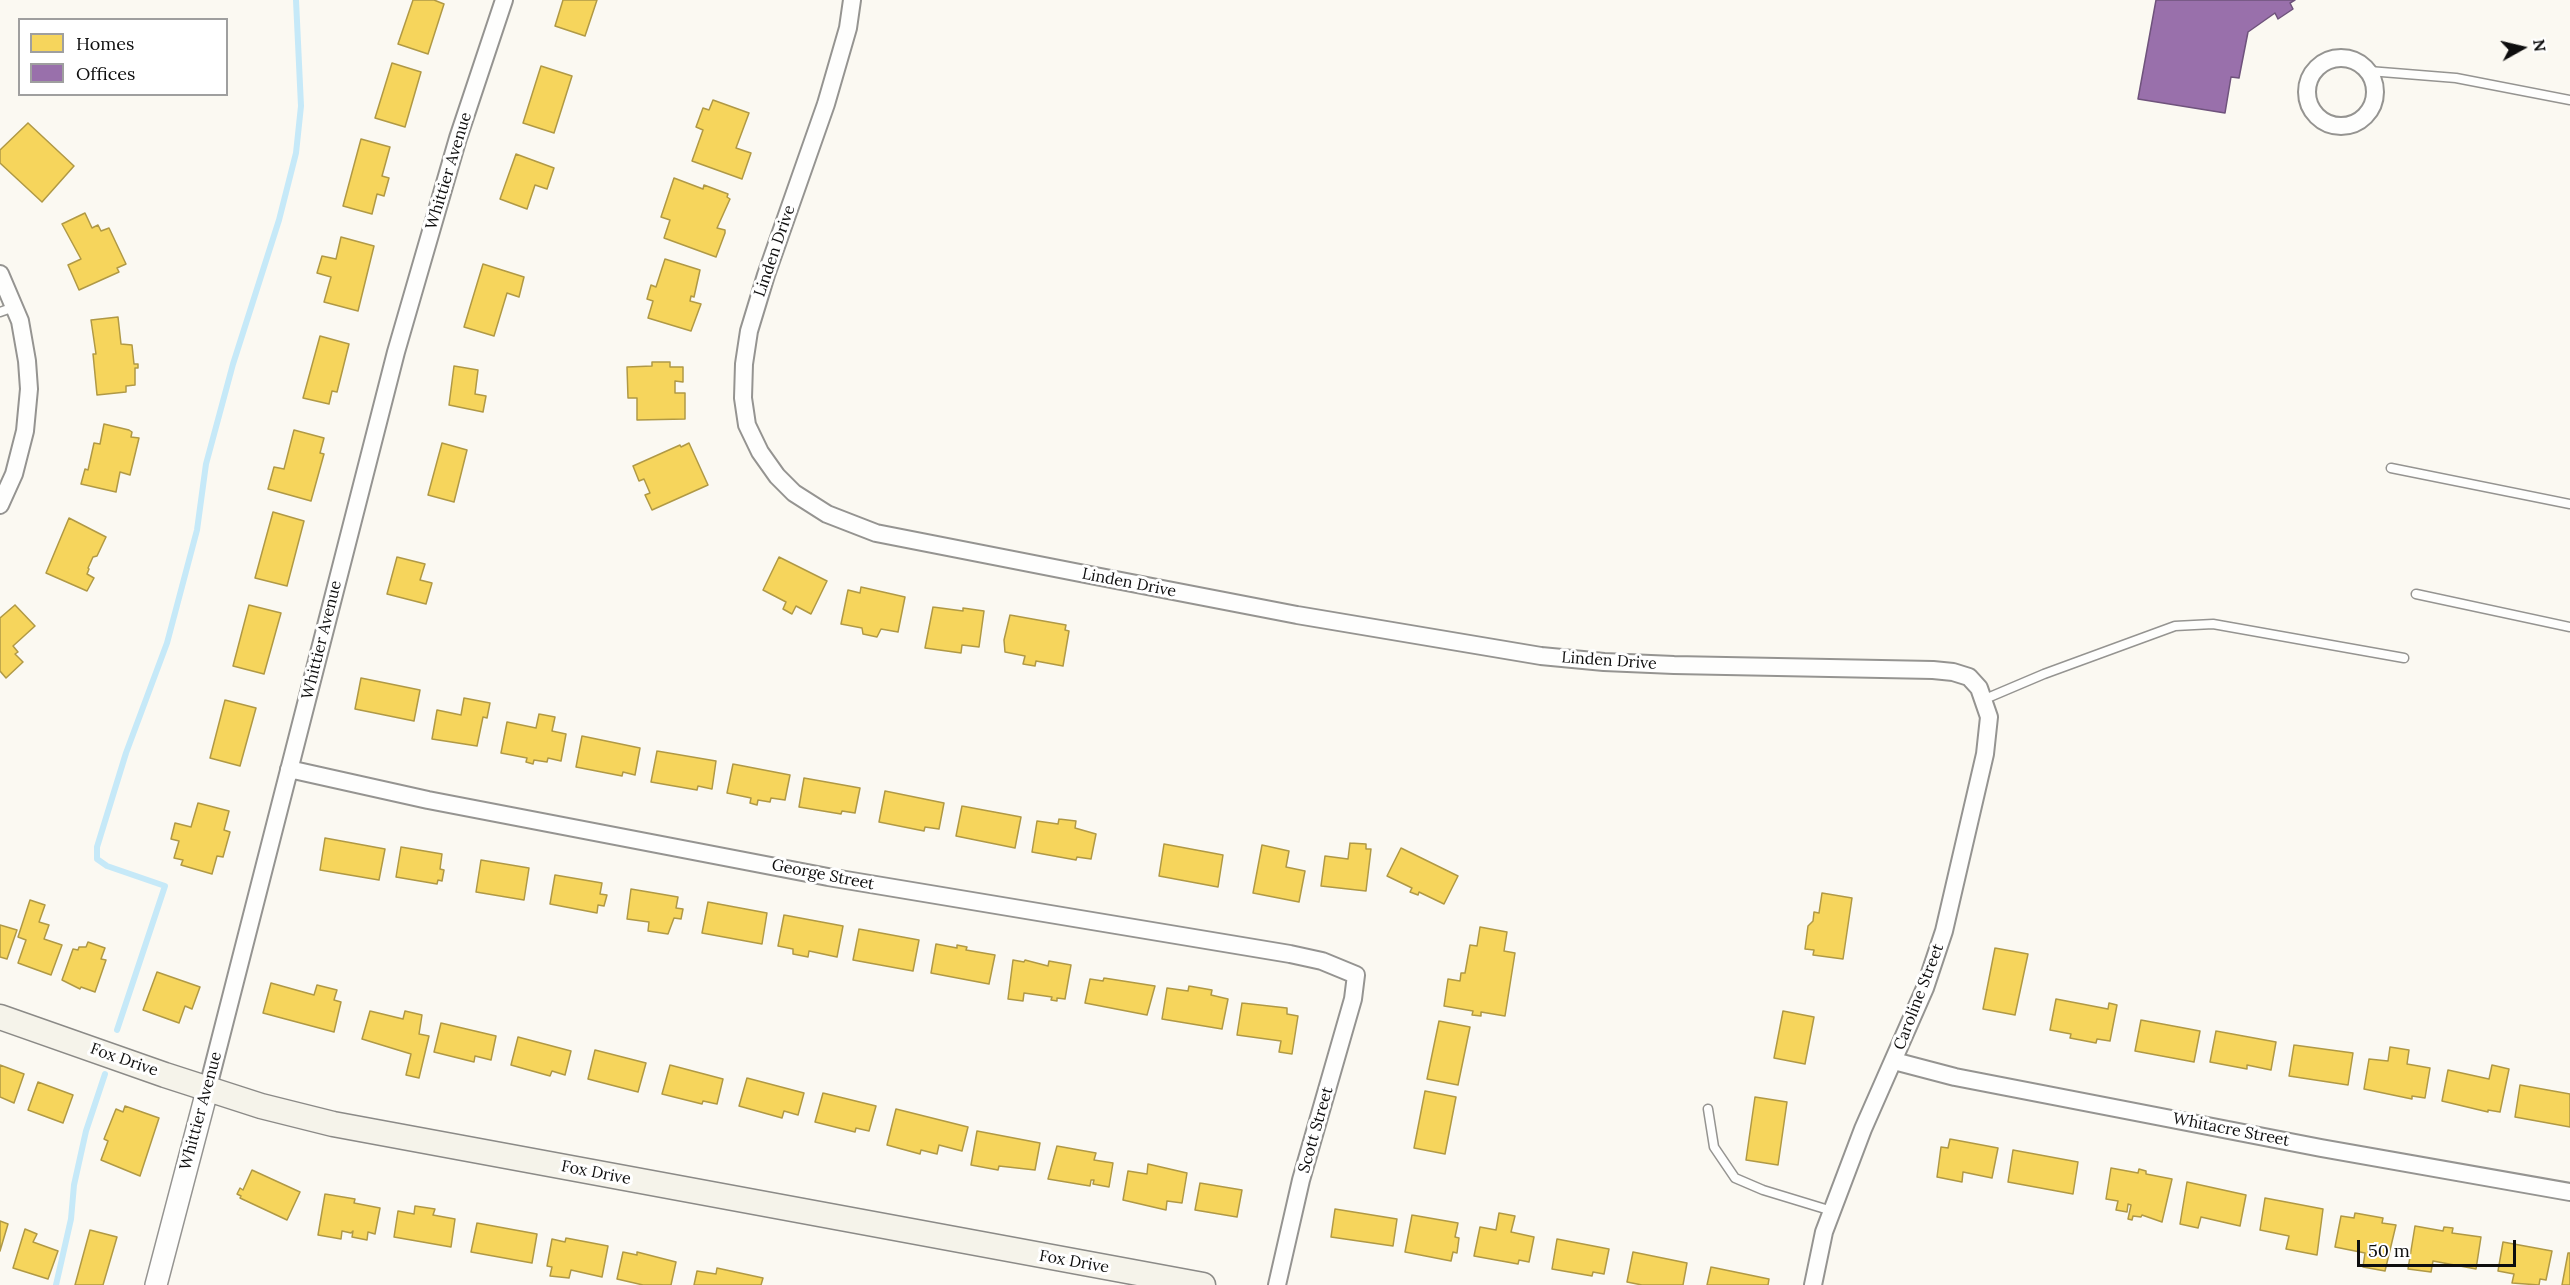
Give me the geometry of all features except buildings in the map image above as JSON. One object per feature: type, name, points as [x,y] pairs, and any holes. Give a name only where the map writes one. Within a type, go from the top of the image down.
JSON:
[{"type":"main road","name":"Fox Drive","points":[[0,1017],[261,1106],[333,1125],[1203,1285]]},
{"type":"street","name":"Whittier Avenue","points":[[156,1285],[396,352],[459,138],[504,0]]},
{"type":"street","name":"Linden Drive","points":[[852,0],[848,28],[826,104],[766,275],[749,331],[744,364],[743,398],[747,425],[760,452],[777,476],[794,493],[827,514],[876,533],[1297,615],[1541,656],[1615,663],[1953,672],[1969,677],[1985,699]]},
{"type":"street","points":[[2332,58],[2346,58],[2359,62],[2369,71],[2375,84],[2376,97],[2371,110],[2362,120],[2350,126],[2336,127],[2323,122],[2313,113],[2307,101],[2307,87],[2311,74],[2320,64],[2332,58]]},
{"type":"street","points":[[0,274],[7,309],[27,361],[29,389],[25,431],[14,474],[0,505]]},
{"type":"street","name":"Caroline Street","points":[[1812,1285],[1824,1232],[1863,1129],[1925,988],[1944,931],[1985,754],[1989,717],[1985,699]]},
{"type":"street","name":"George Street","points":[[289,769],[428,800],[828,877],[1300,956],[1322,961],[1356,975]]},
{"type":"street","name":"Scott Street","points":[[1277,1285],[1302,1180],[1353,999],[1356,975]]},
{"type":"street","name":"Whitacre Street","points":[[1894,1061],[1955,1077],[2321,1148],[2570,1192]]},
{"type":"lane","points":[[2369,71],[2456,78],[2570,100]]},
{"type":"lane","points":[[2391,468],[2570,504]]},
{"type":"lane","points":[[2416,594],[2570,627]]},
{"type":"lane","points":[[1985,699],[2044,674],[2175,626],[2213,624],[2404,658]]},
{"type":"lane","points":[[1708,1109],[1714,1147],[1735,1178],[1763,1190],[1832,1211]]},
{"type":"waterway","points":[[117,1030],[165,886],[107,866],[97,859],[97,847],[126,753],[167,643],[197,530],[206,464],[233,364],[279,220],[296,153],[301,106],[296,0]]},
{"type":"waterway","points":[[56,1285],[71,1219],[74,1185],[86,1131],[105,1074]]}]
